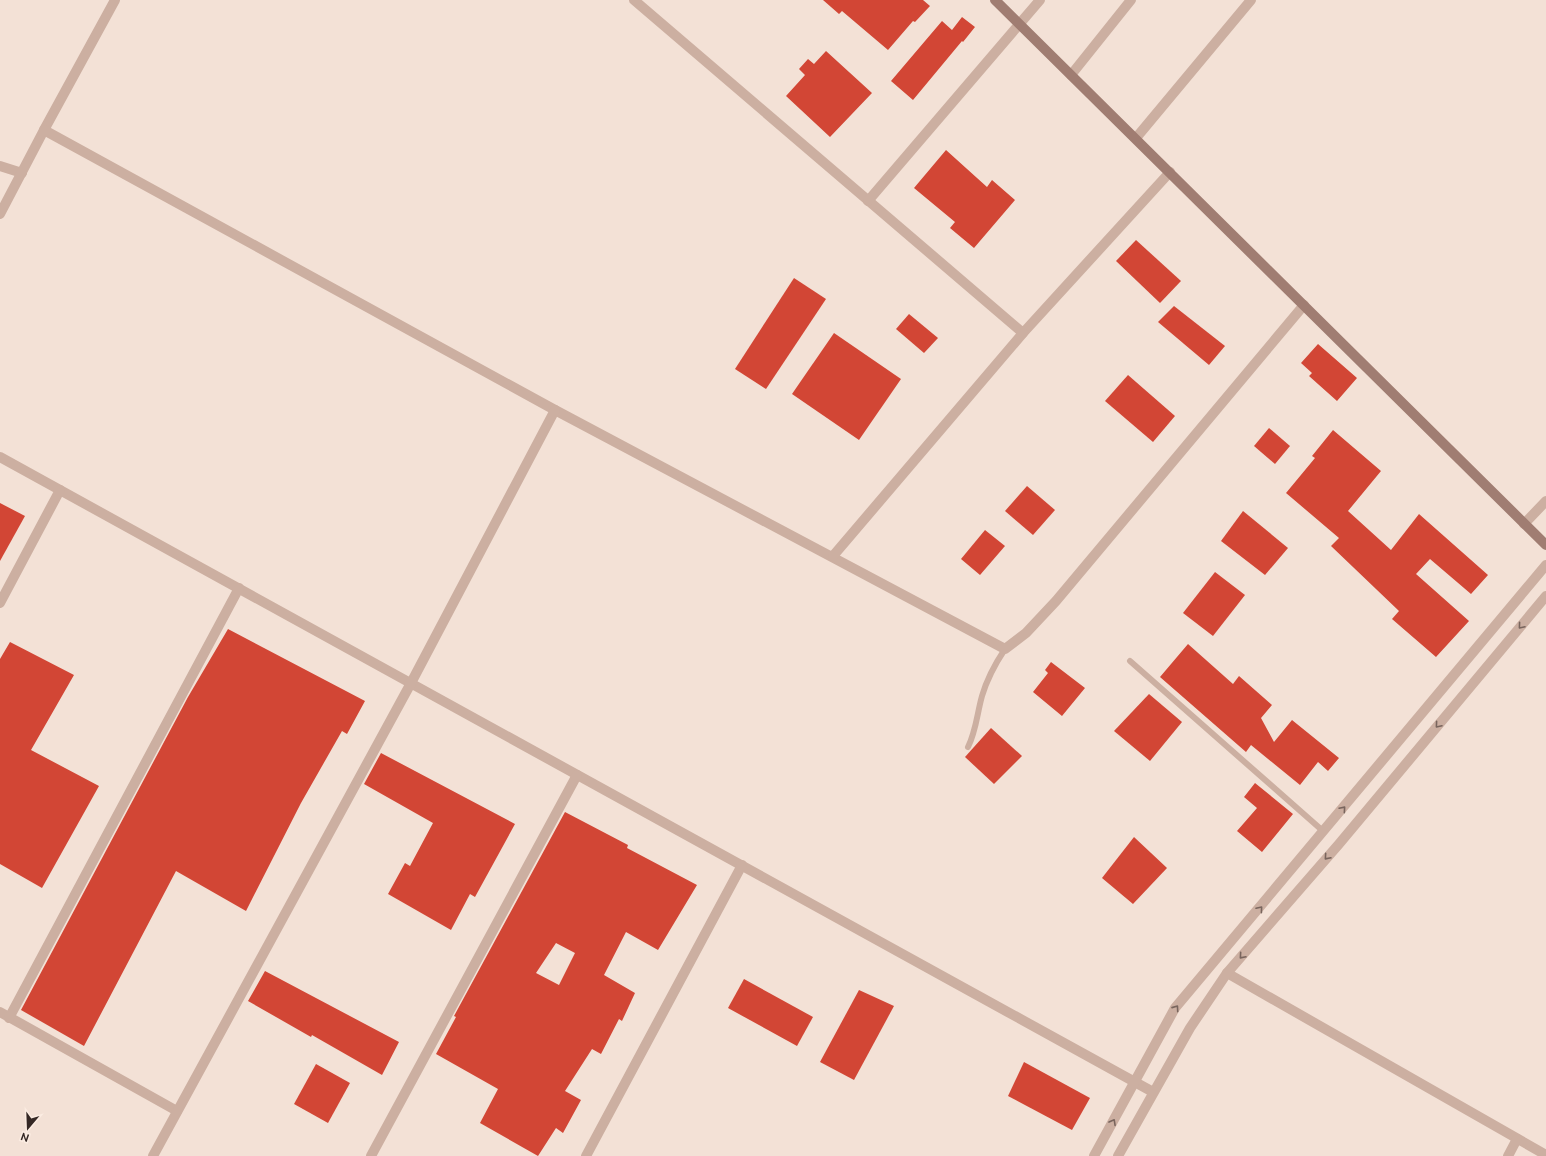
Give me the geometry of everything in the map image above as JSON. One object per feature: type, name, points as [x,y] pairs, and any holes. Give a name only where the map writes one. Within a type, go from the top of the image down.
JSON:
[{"type":"main road","points":[[995,0],[1546,545]]},
{"type":"street","points":[[0,214],[115,0]]},
{"type":"street","points":[[634,0],[1023,334]]},
{"type":"street","points":[[868,201],[1040,0]]},
{"type":"street","points":[[1071,75],[1131,0]]},
{"type":"street","points":[[1136,138],[1251,0]]},
{"type":"street","points":[[44,130],[555,410],[833,556],[1005,649],[1026,633],[1056,601],[1304,305]]},
{"type":"street","points":[[0,166],[22,172]]},
{"type":"street","points":[[833,556],[1023,334],[1170,172]]},
{"type":"street","points":[[153,1156],[411,683],[555,410]]},
{"type":"street","points":[[0,457],[1153,1092]]},
{"type":"street","points":[[0,603],[60,490]]},
{"type":"street","points":[[1524,524],[1546,501]]},
{"type":"street","points":[[1094,1156],[1175,1008],[1546,565]]},
{"type":"street","points":[[9,1018],[239,588]]},
{"type":"street","points":[[1118,1156],[1190,1028],[1227,973],[1339,844],[1546,596]]},
{"type":"street","points":[[371,1156],[577,775]]},
{"type":"street","points":[[586,1156],[742,865]]},
{"type":"street","points":[[1227,973],[1546,1155]]},
{"type":"street","points":[[0,1012],[177,1111]]},
{"type":"street","points":[[1508,1156],[1517,1139]]},
{"type":"lane","points":[[968,747],[975,730],[982,697],[990,675],[1005,649]]},
{"type":"lane","points":[[1130,662],[1324,831]]},
{"type":"building","points":[[823,0],[923,0],[930,6],[915,22],[913,21],[888,50],[842,11],[839,14]]},
{"type":"building","points":[[962,17],[975,27],[913,100],[891,81],[942,21],[952,30]]},
{"type":"building","points":[[826,51],[872,93],[830,137],[786,96],[805,75],[799,69],[808,59],[814,64]]},
{"type":"building","points":[[946,150],[987,187],[992,180],[1015,200],[974,248],[950,228],[955,222],[914,188]]},
{"type":"building","points":[[1136,240],[1181,281],[1160,303],[1116,261]]},
{"type":"building","points":[[794,278],[826,299],[766,389],[735,369]]},
{"type":"building","points":[[1174,306],[1225,346],[1209,365],[1158,322]]},
{"type":"building","points":[[909,314],[938,338],[924,353],[896,329]]},
{"type":"building","points":[[834,333],[901,379],[859,440],[792,394]]},
{"type":"building","points":[[1318,344],[1357,378],[1337,401],[1309,376],[1312,373],[1301,363]]},
{"type":"building","points":[[1128,375],[1175,416],[1153,442],[1105,401]]},
{"type":"building","points":[[1269,428],[1290,446],[1275,464],[1254,446]]},
{"type":"building","points":[[1333,430],[1381,471],[1348,511],[1391,550],[1419,514],[1488,575],[1471,594],[1430,559],[1416,574],[1469,621],[1436,657],[1392,619],[1399,611],[1331,546],[1339,538],[1286,493],[1315,458],[1312,456]]},
{"type":"building","points":[[1027,486],[1055,510],[1033,535],[1005,511]]},
{"type":"building","points":[[0,503],[25,516],[0,561]]},
{"type":"building","points":[[1243,511],[1288,548],[1265,575],[1221,541]]},
{"type":"building","points":[[985,530],[1005,546],[980,575],[961,559]]},
{"type":"building","points":[[1215,572],[1245,595],[1213,636],[1183,613]]},
{"type":"building","points":[[228,629],[365,701],[347,734],[342,731],[301,803],[246,911],[176,871],[84,1046],[21,1010],[188,697]]},
{"type":"building","points":[[10,642],[74,675],[31,750],[99,786],[42,888],[0,864],[0,659]]},
{"type":"building","points":[[1188,644],[1233,684],[1239,676],[1272,705],[1261,718],[1274,742],[1292,720],[1339,758],[1328,771],[1318,762],[1300,785],[1251,745],[1246,752],[1160,677]]},
{"type":"building","points":[[1051,662],[1085,688],[1062,716],[1033,692],[1048,673],[1045,670]]},
{"type":"building","points":[[1149,694],[1182,722],[1150,761],[1114,731]]},
{"type":"building","points":[[991,728],[1022,756],[994,784],[965,757]]},
{"type":"building","points":[[381,753],[515,824],[475,897],[470,894],[451,930],[388,894],[405,863],[410,866],[433,823],[364,784]]},
{"type":"building","points":[[1255,783],[1293,814],[1262,852],[1237,831],[1257,808],[1244,797]]},
{"type":"building","points":[[565,812],[628,845],[627,848],[697,885],[658,950],[626,932],[604,975],[635,993],[622,1021],[619,1019],[601,1054],[592,1049],[565,1091],[581,1100],[563,1133],[556,1128],[538,1156],[480,1123],[498,1089],[436,1054],[456,1017],[454,1016]],"holes":[[[556,943],[575,953],[559,985],[536,973]]]},
{"type":"building","points":[[1134,837],[1167,868],[1133,904],[1102,878]]},
{"type":"building","points":[[265,971],[399,1042],[382,1075],[248,1001]]},
{"type":"building","points":[[744,979],[813,1017],[797,1046],[728,1008]]},
{"type":"building","points":[[859,990],[894,1006],[854,1080],[820,1062]]},
{"type":"building","points":[[1024,1062],[1090,1098],[1072,1130],[1008,1096]]},
{"type":"building","points":[[316,1064],[350,1083],[328,1123],[294,1104]]}]
